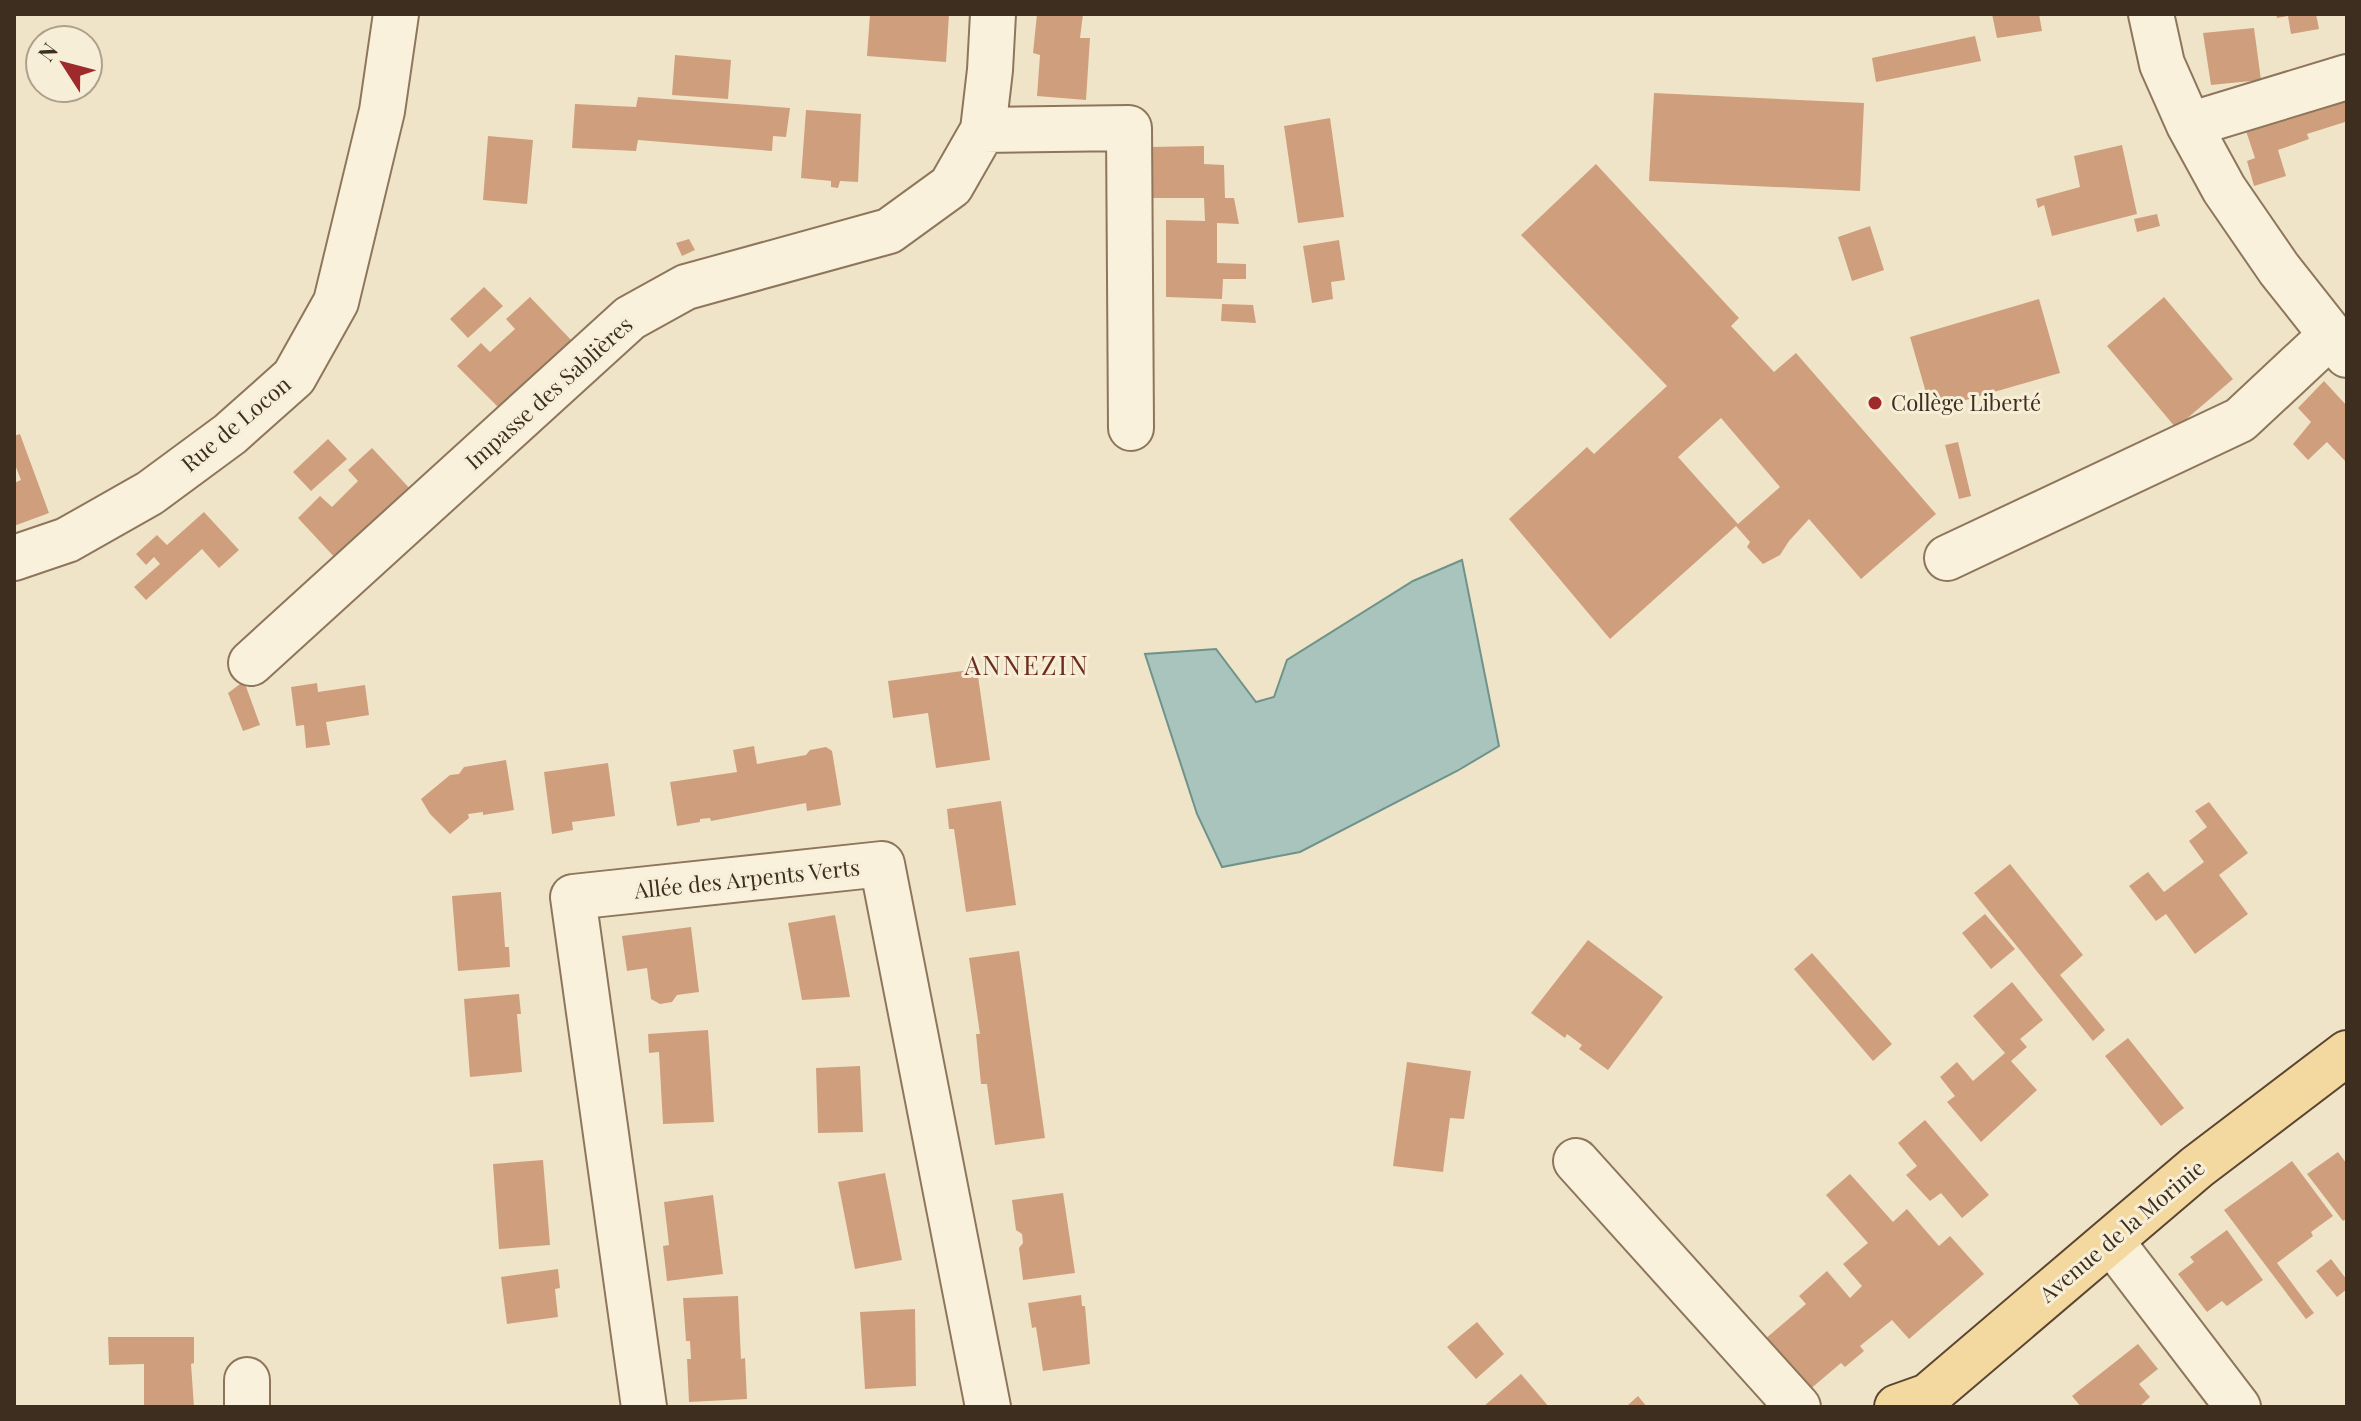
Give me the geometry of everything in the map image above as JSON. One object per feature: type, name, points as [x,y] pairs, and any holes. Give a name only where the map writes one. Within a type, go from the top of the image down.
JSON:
[{"type":"main road","name":"Avenue de la Morinie","points":[[1897,1407],[1928,1396],[2197,1167],[2347,1053]]},
{"type":"street","name":"Rue de Locon","points":[[14,558],[67,540],[150,493],[230,434],[294,377],[336,302],[382,111],[396,14]]},
{"type":"street","name":"Impasse des Sablières","points":[[251,663],[630,318],[686,287],[889,231],[951,186],[983,130],[993,14]]},
{"type":"street","points":[[1947,558],[2240,420],[2338,345],[2279,269],[2224,189],[2189,125],[2162,64],[2151,14]]},
{"type":"street","points":[[2189,125],[2347,77]]},
{"type":"street","points":[[983,130],[1129,128],[1131,428]]},
{"type":"street","name":"Allée des Arpents Verts","points":[[644,1407],[573,897],[882,864],[988,1407]]},
{"type":"street","points":[[1576,1161],[1798,1407]]},
{"type":"street","points":[[2111,1241],[2238,1407]]},
{"type":"water","points":[[1462,560],[1499,746],[1300,852],[1222,867],[1197,814],[1145,654],[1216,649],[1256,702],[1274,697],[1287,660],[1413,581]]},
{"type":"building","points":[[870,14],[949,14],[946,62],[867,56]]},
{"type":"building","points":[[1037,14],[1083,14],[1080,38],[1090,38],[1086,100],[1037,96],[1040,55],[1033,53]]},
{"type":"building","points":[[1992,14],[2039,14],[2042,31],[1997,38]]},
{"type":"building","points":[[2276,14],[2316,14],[2319,29],[2291,34],[2288,16],[2277,18]]},
{"type":"building","points":[[2254,28],[2261,80],[2211,85],[2203,33]]},
{"type":"building","points":[[1975,36],[1981,61],[1876,82],[1872,58]]},
{"type":"building","points":[[675,55],[731,60],[728,99],[672,95]]},
{"type":"building","points":[[1654,93],[1864,103],[1860,191],[1649,181]]},
{"type":"building","points":[[2347,96],[2345,122],[2307,134],[2309,139],[2278,150],[2286,176],[2254,186],[2247,161],[2255,158],[2245,128]]},
{"type":"building","points":[[638,97],[790,108],[786,137],[773,136],[772,151],[638,140],[636,151],[572,148],[575,104],[636,107]]},
{"type":"building","points":[[806,110],[861,114],[858,182],[840,181],[838,188],[831,187],[831,181],[801,178]]},
{"type":"building","points":[[1330,118],[1344,217],[1298,223],[1284,126]]},
{"type":"building","points":[[488,136],[533,140],[527,204],[483,200]]},
{"type":"building","points":[[2122,145],[2137,214],[2052,236],[2044,205],[2038,208],[2036,199],[2080,187],[2074,156]]},
{"type":"building","points":[[1204,146],[1204,164],[1224,165],[1225,198],[1234,198],[1239,224],[1217,223],[1217,263],[1246,264],[1246,279],[1223,279],[1222,299],[1166,297],[1166,220],[1205,221],[1204,198],[1151,198],[1150,147]]},
{"type":"building","points":[[1596,164],[1739,318],[1731,326],[1774,372],[1796,353],[1936,514],[1861,579],[1809,519],[1780,555],[1763,564],[1747,547],[1750,542],[1736,526],[1610,639],[1509,519],[1587,447],[1594,454],[1667,386],[1521,235]],"holes":[[[1721,418],[1780,487],[1738,524],[1678,457]]]},
{"type":"building","points":[[2157,214],[2160,226],[2137,232],[2134,219]]},
{"type":"building","points":[[1870,226],[1884,270],[1852,281],[1838,237]]},
{"type":"building","points":[[689,239],[695,250],[682,256],[676,243]]},
{"type":"building","points":[[1339,240],[1345,280],[1331,282],[1333,299],[1312,303],[1303,246]]},
{"type":"building","points":[[484,287],[503,306],[468,338],[450,319]]},
{"type":"building","points":[[530,297],[573,342],[501,410],[457,366],[481,343],[490,352],[515,329],[506,319]]},
{"type":"building","points":[[2164,297],[2233,379],[2176,428],[2107,346]]},
{"type":"building","points":[[2039,299],[2060,373],[1931,410],[1910,337]]},
{"type":"building","points":[[1222,304],[1253,305],[1256,323],[1221,321]]},
{"type":"building","points":[[2324,381],[2347,406],[2347,463],[2327,442],[2308,460],[2293,444],[2311,422],[2298,408]]},
{"type":"building","points":[[20,434],[49,513],[14,526],[14,483],[21,480],[14,462],[14,436]]},
{"type":"building","points":[[328,439],[347,459],[311,491],[293,472]]},
{"type":"building","points":[[1958,442],[1971,496],[1959,499],[1945,445]]},
{"type":"building","points":[[372,448],[413,492],[338,561],[298,518],[320,496],[332,507],[358,481],[348,470]]},
{"type":"building","points":[[204,512],[239,550],[219,568],[202,549],[146,600],[134,587],[160,564],[154,557],[146,565],[136,554],[157,535],[167,545]]},
{"type":"building","points":[[977,669],[990,760],[936,768],[928,713],[893,718],[888,681]]},
{"type":"building","points":[[244,681],[260,725],[243,731],[228,693]]},
{"type":"building","points":[[317,683],[318,692],[365,685],[369,715],[326,722],[330,745],[306,748],[304,725],[296,726],[291,687]]},
{"type":"building","points":[[754,746],[757,764],[806,755],[810,750],[826,747],[832,751],[841,805],[807,811],[806,803],[711,821],[710,818],[700,819],[700,822],[677,826],[670,782],[737,772],[733,750]]},
{"type":"building","points":[[506,760],[514,810],[468,814],[469,818],[450,834],[430,814],[421,799],[450,775],[459,774],[464,767]]},
{"type":"building","points":[[608,763],[615,816],[572,822],[573,830],[552,834],[544,772]]},
{"type":"building","points":[[1001,801],[1016,905],[966,912],[954,829],[949,829],[947,809]]},
{"type":"building","points":[[2209,802],[2248,853],[2219,875],[2248,914],[2195,954],[2166,914],[2156,921],[2129,886],[2148,872],[2164,892],[2204,862],[2189,841],[2207,827],[2195,811]]},
{"type":"building","points":[[2010,864],[2083,955],[2060,975],[2105,1030],[2093,1041],[1974,893]]},
{"type":"building","points":[[501,892],[505,947],[509,947],[510,967],[458,971],[452,896]]},
{"type":"building","points":[[1985,914],[2015,949],[1991,969],[1962,933]]},
{"type":"building","points":[[835,915],[850,997],[802,1000],[788,923]]},
{"type":"building","points":[[691,927],[699,992],[677,995],[672,1002],[660,1004],[651,999],[647,968],[627,971],[622,936]]},
{"type":"building","points":[[1588,940],[1663,997],[1608,1070],[1579,1049],[1582,1045],[1567,1034],[1565,1038],[1531,1013]]},
{"type":"building","points":[[1019,951],[1045,1138],[995,1145],[987,1084],[981,1084],[976,1034],[980,1034],[969,958]]},
{"type":"building","points":[[1812,953],[1892,1044],[1873,1061],[1794,969]]},
{"type":"building","points":[[2012,982],[2043,1020],[2020,1039],[2027,1047],[2011,1061],[2037,1090],[1981,1142],[1947,1102],[1955,1096],[1940,1077],[1957,1062],[1973,1081],[2005,1053],[1973,1016]]},
{"type":"building","points":[[519,994],[521,1014],[517,1014],[522,1072],[470,1077],[464,999]]},
{"type":"building","points":[[708,1030],[714,1122],[663,1124],[659,1052],[649,1053],[648,1034]]},
{"type":"building","points":[[2128,1038],[2184,1108],[2161,1126],[2105,1056]]},
{"type":"building","points":[[1407,1062],[1471,1071],[1464,1119],[1450,1118],[1443,1172],[1393,1166]]},
{"type":"building","points":[[860,1066],[863,1132],[818,1133],[816,1068]]},
{"type":"building","points":[[1925,1120],[1989,1195],[1962,1218],[1941,1193],[1930,1201],[1906,1175],[1917,1166],[1898,1143]]},
{"type":"building","points":[[2338,1152],[2347,1164],[2347,1218],[2343,1221],[2307,1174]]},
{"type":"building","points":[[543,1160],[550,1245],[499,1249],[493,1164]]},
{"type":"building","points":[[2292,1161],[2333,1216],[2311,1232],[2313,1236],[2277,1263],[2314,1313],[2306,1319],[2224,1210]]},
{"type":"building","points":[[885,1173],[902,1260],[855,1269],[838,1182]]},
{"type":"building","points":[[1850,1174],[1893,1222],[1907,1209],[1939,1246],[1950,1236],[1984,1274],[1909,1339],[1892,1320],[1860,1346],[1864,1351],[1845,1367],[1841,1363],[1808,1391],[1764,1340],[1806,1304],[1799,1296],[1827,1271],[1850,1298],[1862,1286],[1843,1264],[1868,1243],[1826,1195]]},
{"type":"building","points":[[1063,1193],[1075,1273],[1023,1280],[1019,1248],[1023,1243],[1022,1234],[1016,1230],[1012,1200]]},
{"type":"building","points":[[713,1195],[723,1274],[667,1281],[663,1246],[669,1245],[664,1202]]},
{"type":"building","points":[[2227,1230],[2263,1280],[2227,1306],[2222,1301],[2207,1312],[2178,1274],[2194,1262],[2190,1257]]},
{"type":"building","points":[[2331,1259],[2347,1280],[2347,1289],[2337,1297],[2316,1271]]},
{"type":"building","points":[[558,1269],[560,1288],[555,1289],[558,1317],[507,1324],[501,1277]]},
{"type":"building","points":[[1081,1295],[1082,1306],[1085,1306],[1090,1364],[1043,1371],[1036,1327],[1032,1328],[1028,1303]]},
{"type":"building","points":[[738,1296],[741,1359],[745,1358],[747,1399],[689,1402],[687,1359],[691,1359],[690,1341],[686,1341],[683,1298]]},
{"type":"building","points":[[915,1309],[916,1386],[865,1389],[860,1312]]},
{"type":"building","points":[[1477,1322],[1504,1354],[1476,1379],[1447,1347]]},
{"type":"building","points":[[108,1337],[194,1337],[194,1363],[191,1364],[194,1407],[144,1407],[144,1364],[109,1365]]},
{"type":"building","points":[[2138,1344],[2158,1369],[2139,1384],[2150,1397],[2139,1407],[2081,1407],[2072,1396]]},
{"type":"building","points":[[1521,1374],[1549,1407],[1483,1407]]},
{"type":"building","points":[[1638,1396],[1647,1407],[1628,1405]]},
{"type":"place","name":"Collège Liberté","points":[[1875,403]]},
{"type":"district","name":"ANNEZIN","points":[[1027,666]]}]
